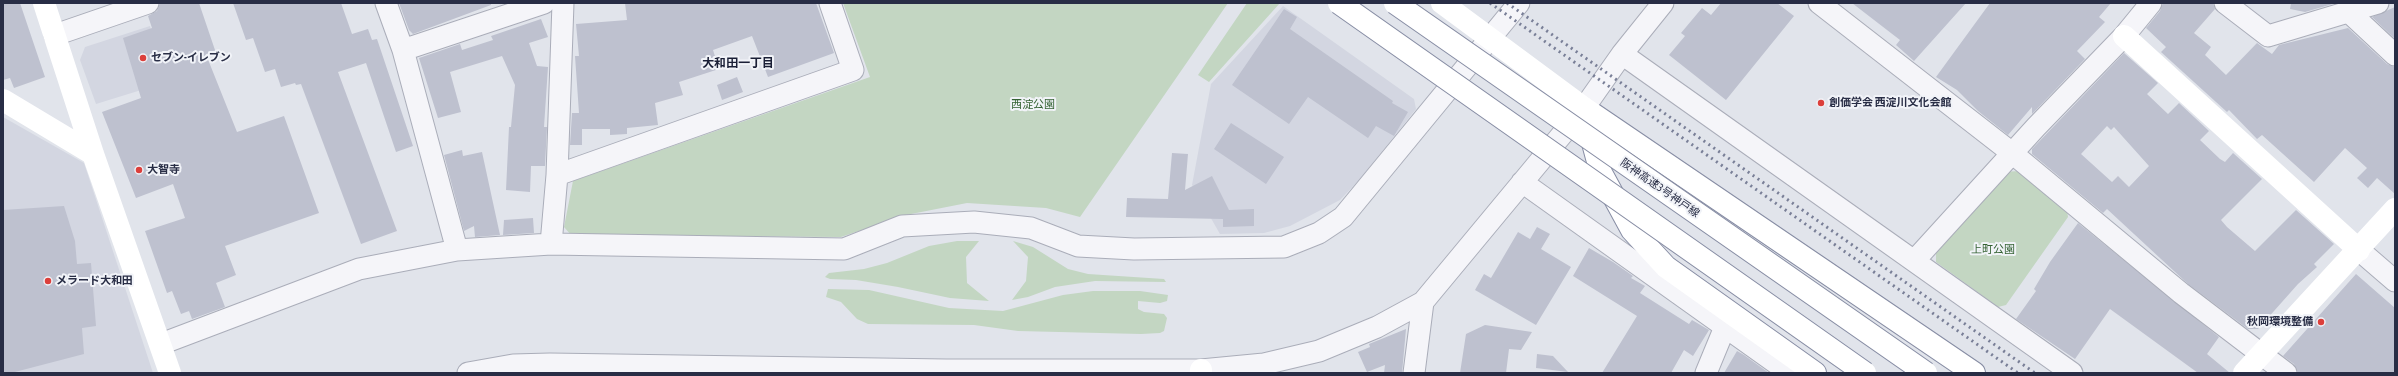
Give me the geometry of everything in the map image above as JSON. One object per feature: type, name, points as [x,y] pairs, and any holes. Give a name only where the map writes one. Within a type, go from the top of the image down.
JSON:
[{"type":"main road","points":[[44,3],[93,154],[170,373]]},
{"type":"main road","points":[[1339,3],[1865,373]]},
{"type":"main road","name":"阪神高速3号神戸線","points":[[1395,3],[1926,373]]},
{"type":"main road","points":[[1442,3],[1578,103],[1974,373]]},
{"type":"main road","points":[[2124,36],[2359,250]]},
{"type":"main road","points":[[3,100],[93,154]]},
{"type":"main road","points":[[1578,103],[1601,173],[1632,230],[1666,267],[1815,373]]},
{"type":"main road","points":[[2244,373],[2359,250],[2395,209]]},
{"type":"street","points":[[55,35],[148,3]]},
{"type":"street","points":[[386,3],[403,50],[457,250]]},
{"type":"street","points":[[403,50],[544,3]]},
{"type":"street","points":[[551,244],[557,175],[563,3]]},
{"type":"street","points":[[557,175],[853,70],[830,3]]},
{"type":"street","points":[[161,344],[359,269],[457,250],[551,244],[844,249],[902,226],[974,222],[1031,228],[1078,246],[1134,249],[1284,246],[1318,233],[1343,217],[1494,42],[1519,3]]},
{"type":"street","points":[[468,373],[510,369],[1201,371],[1264,364],[1320,351],[1377,327],[1423,302],[1522,182],[1578,103],[1622,54],[1663,3]]},
{"type":"street","points":[[1819,3],[2012,153],[2181,293],[2286,373]]},
{"type":"street","points":[[2225,3],[2268,36],[2350,13],[2378,3]]},
{"type":"street","points":[[1914,261],[2012,153],[2124,36],[2146,5]]},
{"type":"street","points":[[2350,13],[2395,55]]},
{"type":"street","points":[[1622,54],[2072,373]]},
{"type":"street","points":[[1522,182],[1790,373]]},
{"type":"street","points":[[2359,250],[2395,282]]},
{"type":"street","points":[[1414,373],[1423,302]]},
{"type":"street","points":[[1706,373],[1726,327]]},
{"type":"shaded area","points":[[1283,6],[1414,99],[1416,109],[1360,179],[1340,200],[1290,226],[1264,233],[1220,234],[1192,185],[1211,84]]},
{"type":"shaded area","points":[[150,26],[167,82],[96,104],[80,60],[85,47]]},
{"type":"shaded area","points":[[3,117],[84,163],[153,373],[3,373]]},
{"type":"green space","name":"西淀公園","points":[[843,3],[1228,3],[1080,217],[1046,208],[967,203],[906,215],[841,237],[571,235],[564,227],[573,181],[870,77]]},
{"type":"green space","points":[[1247,3],[1280,3],[1209,82],[1198,75]]},
{"type":"green space","name":"上町公園","points":[[2019,171],[2067,210],[2068,217],[2006,305],[1998,307],[1936,262],[1936,251],[2003,172]]},
{"type":"green space","points":[[957,241],[979,241],[966,257],[967,283],[989,301],[950,298],[898,287],[856,280],[830,279],[825,277],[829,273],[864,269],[887,263],[929,246]]},
{"type":"green space","points":[[1013,241],[1033,247],[1068,269],[1088,274],[1164,279],[1166,282],[1095,281],[1055,287],[1028,297],[1012,300],[1026,281],[1028,257]]},
{"type":"green space","points":[[828,289],[869,290],[949,308],[1003,311],[1063,295],[1093,291],[1140,291],[1168,295],[1167,301],[1160,303],[1138,301],[1138,309],[1144,312],[1164,314],[1167,318],[1164,331],[1160,333],[1141,334],[1018,331],[974,325],[868,324],[857,319],[841,302],[826,297]]},
{"type":"building","points":[[3,3],[20,3],[45,77],[14,88],[10,78],[3,80]]},
{"type":"building","points":[[160,3],[199,3],[216,53],[207,57],[237,132],[284,116],[319,213],[225,246],[236,275],[216,283],[225,307],[192,319],[189,311],[181,314],[172,291],[167,293],[145,231],[185,218],[173,184],[136,198],[102,112],[141,98],[123,38],[152,28],[148,16],[157,11]]},
{"type":"building","points":[[233,3],[341,3],[352,34],[368,29],[372,40],[377,39],[413,146],[396,152],[366,63],[338,72],[397,231],[361,244],[301,84],[296,85],[295,83],[281,87],[275,69],[265,72],[253,38],[246,40]]},
{"type":"building","points":[[399,3],[491,3],[491,5],[413,34],[409,30]]},
{"type":"building","points":[[625,3],[816,3],[834,53],[768,77],[752,36],[713,50],[719,69],[679,82],[683,95],[655,103],[658,125],[627,128],[627,134],[610,135],[610,129],[582,129],[582,145],[570,145],[572,113],[579,113],[575,56],[579,56],[576,24],[627,20]]},
{"type":"building","points":[[1721,3],[1777,3],[1794,16],[1726,100],[1669,55],[1685,36],[1681,33],[1702,8],[1711,15]]},
{"type":"building","points":[[1852,3],[1966,3],[1914,61],[1896,45],[1900,40]]},
{"type":"building","points":[[1990,3],[2111,3],[2099,17],[2105,22],[2077,51],[2085,59],[2032,114],[2032,107],[2008,135],[1978,111],[1957,90],[1936,77]]},
{"type":"building","points":[[2163,3],[2213,3],[2215,9],[2194,33],[2211,47],[2205,55],[2226,75],[2257,43],[2272,54],[2279,45],[2348,28],[2387,64],[2395,67],[2395,194],[2377,178],[2368,188],[2357,178],[2367,168],[2345,148],[2314,182],[2262,135],[2257,139],[2229,110],[2227,112],[2161,52],[2166,47],[2146,28],[2160,11]]},
{"type":"building","points":[[2291,3],[2336,3],[2305,12],[2290,9]]},
{"type":"building","points":[[2395,7],[2395,39],[2372,17]]},
{"type":"building","points":[[1284,9],[1297,17],[1290,29],[1393,101],[1392,103],[1408,112],[1394,136],[1376,126],[1368,138],[1308,97],[1289,124],[1232,85]]},
{"type":"building","points":[[541,19],[548,37],[529,43],[537,66],[548,67],[544,127],[547,127],[545,166],[531,166],[530,192],[506,190],[509,127],[511,127],[515,85],[502,56],[450,72],[461,112],[438,118],[419,58],[460,44],[462,50],[493,40],[491,36]]},
{"type":"building","points":[[2124,53],[2158,83],[2147,94],[2168,114],[2179,103],[2209,131],[2200,140],[2220,159],[2225,162],[2233,153],[2262,179],[2221,220],[2227,227],[2255,251],[2296,210],[2334,244],[2314,264],[2317,267],[2298,284],[2258,329],[2248,329],[2188,284],[2107,209],[2103,213],[2032,154],[2032,149]],"holes":[[[2107,126],[2111,130],[2114,127],[2149,166],[2129,187],[2118,176],[2112,182],[2081,154]]]},
{"type":"building","points":[[737,77],[743,92],[722,100],[717,85]]},
{"type":"building","points":[[1231,123],[1284,157],[1266,184],[1214,149]]},
{"type":"building","points":[[462,150],[463,156],[482,152],[500,235],[475,237],[474,226],[464,231],[444,155]]},
{"type":"building","points":[[1172,153],[1188,154],[1185,190],[1212,176],[1229,210],[1254,209],[1254,226],[1223,227],[1223,219],[1126,217],[1127,198],[1168,199]]},
{"type":"building","name":"メラード大和田","points":[[64,206],[75,241],[77,264],[91,263],[96,326],[82,328],[84,354],[11,373],[3,373],[3,210]]},
{"type":"building","points":[[533,218],[534,233],[503,235],[504,220]]},
{"type":"building","points":[[2078,223],[2219,337],[2207,354],[2230,373],[2198,373],[2110,309],[2075,359],[2016,319],[2036,291],[2034,289],[2050,262]]},
{"type":"building","points":[[1537,227],[1550,234],[1541,249],[1571,267],[1536,325],[1475,290],[1484,274],[1491,278],[1518,232],[1530,239]]},
{"type":"building","points":[[1589,248],[1613,262],[1633,276],[1631,278],[1645,286],[1640,293],[1689,324],[1692,320],[1709,330],[1693,356],[1684,350],[1671,373],[1602,373],[1637,316],[1573,276]]},
{"type":"building","points":[[2356,274],[2395,308],[2395,373],[2298,373],[2294,364],[2283,356]]},
{"type":"building","points":[[1485,325],[1532,332],[1521,350],[1509,349],[1506,373],[1460,373],[1466,334]]},
{"type":"building","points":[[1406,329],[1402,373],[1384,373],[1385,365],[1367,372],[1358,352],[1370,347],[1369,344]]},
{"type":"building","points":[[1737,351],[1744,355],[1769,373],[1724,373]]},
{"type":"building","points":[[1537,354],[1553,356],[1568,372],[1536,368]]},
{"type":"railway","points":[[1490,3],[2018,373]]},
{"type":"railway","points":[[1507,3],[2035,373]]},
{"type":"place","name":"セブン-イレブン","points":[[143,58]]},
{"type":"place","name":"創価学会 西淀川文化会館","points":[[1821,103]]},
{"type":"place","name":"大智寺","points":[[139,170]]},
{"type":"place","name":"メラード大和田","points":[[48,281]]},
{"type":"place","name":"秋岡環境整備","points":[[2321,322]]},
{"type":"district","name":"大和田一丁目","points":[[738,63]]}]
